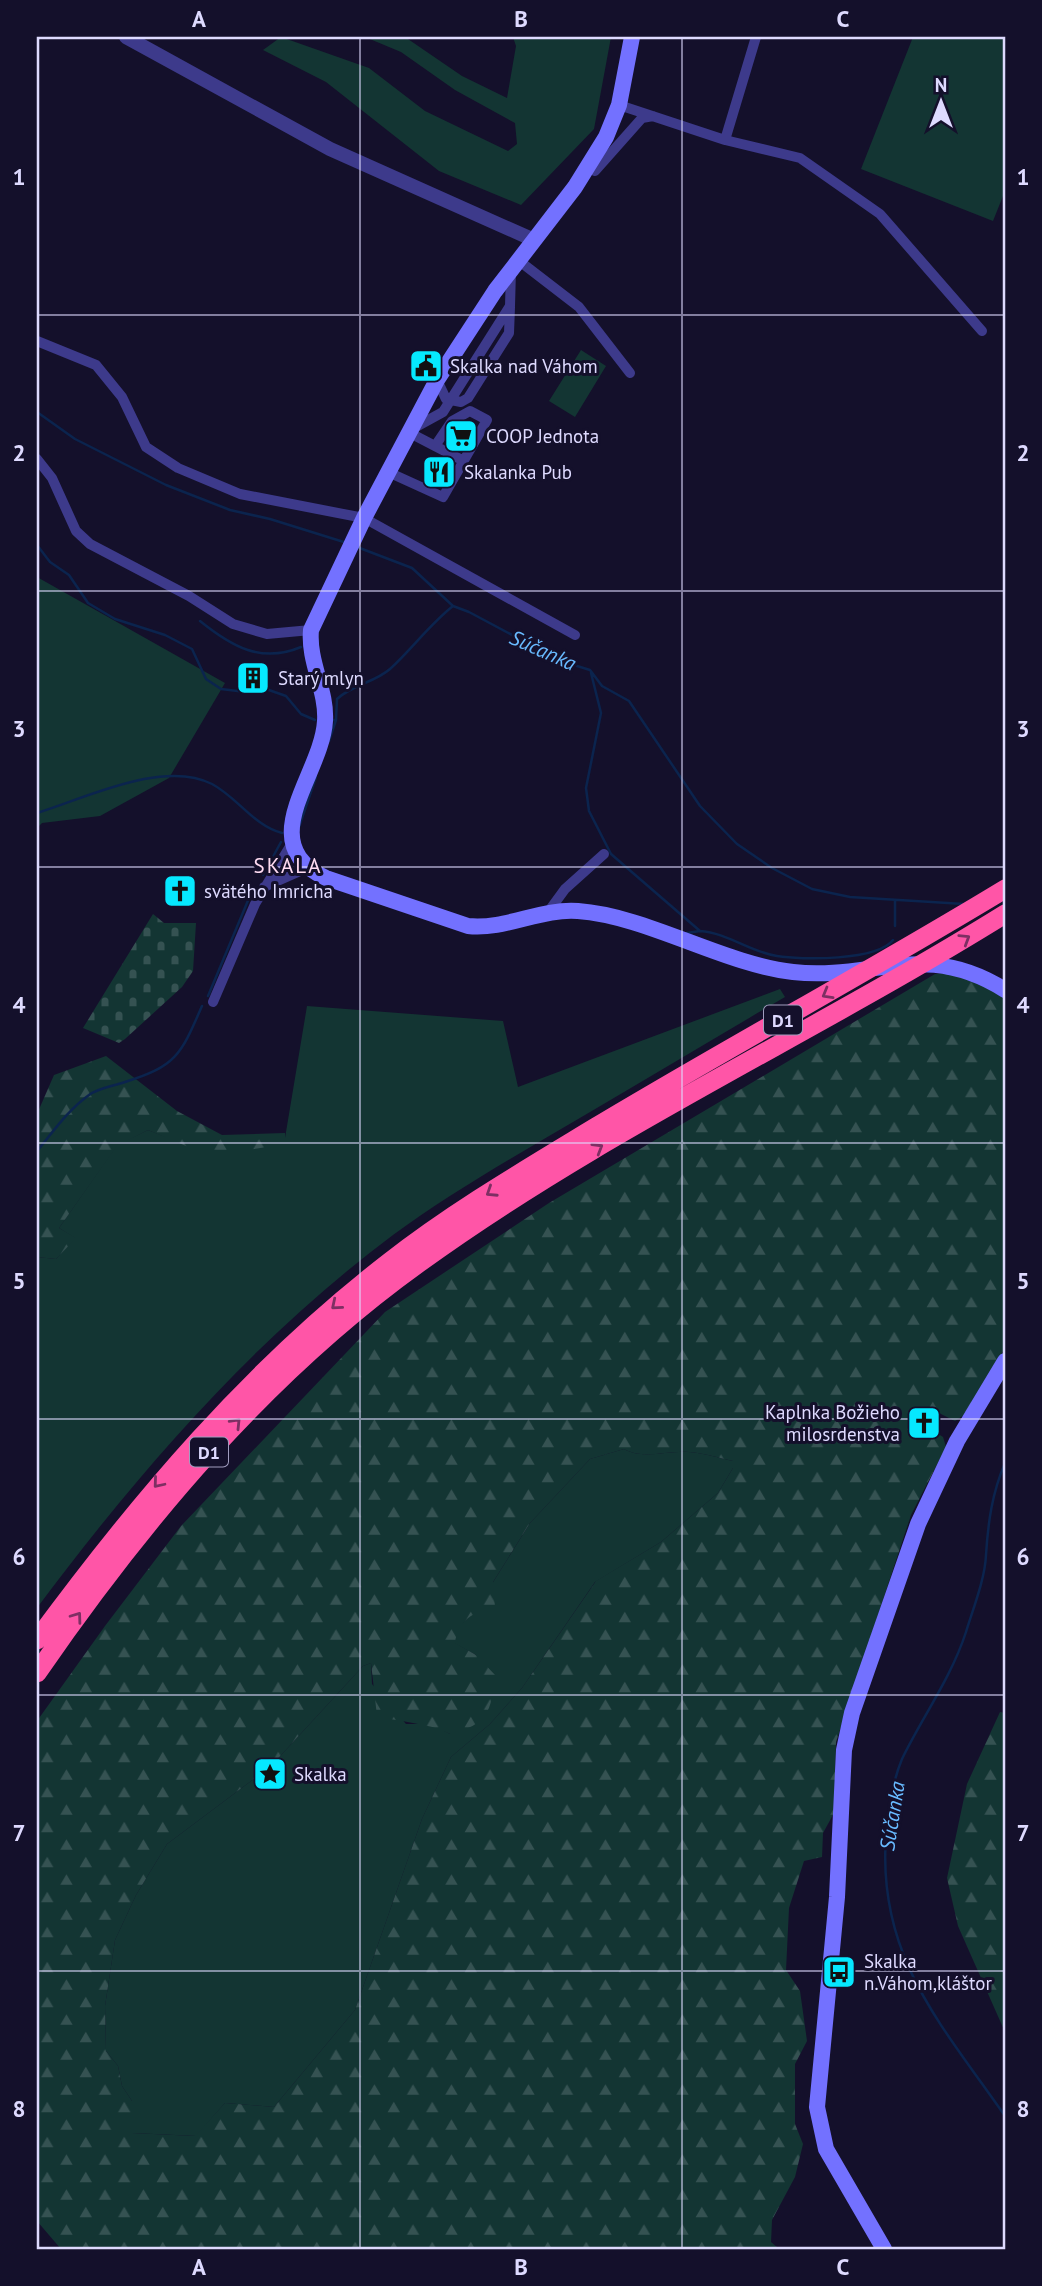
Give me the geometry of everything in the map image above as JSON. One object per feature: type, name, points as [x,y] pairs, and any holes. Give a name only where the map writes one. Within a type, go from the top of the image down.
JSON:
[{"type":"highway","name":"D1","points":[[37,1640],[155,1486],[208,1426],[302,1334],[389,1262],[449,1219],[636,1103],[1005,889]]},
{"type":"highway","name":"D1","points":[[37,1673],[159,1509],[230,1429],[315,1348],[416,1264],[539,1183],[1005,914]]},
{"type":"main road","points":[[632,37],[619,105],[607,137],[589,168],[514,265],[437,380],[364,518],[311,630],[311,652],[324,724],[293,823],[292,844],[307,868],[326,878],[468,926],[488,926],[575,911],[606,916],[792,972],[832,972],[892,964],[929,964],[968,973],[1005,990]]},
{"type":"main road","points":[[884,2249],[826,2149],[817,2107],[839,1877],[840,1791],[844,1750],[852,1713],[918,1524],[957,1441],[1005,1361]]},
{"type":"street","points":[[126,37],[330,149],[534,240]]},
{"type":"street","points":[[725,140],[756,37]]},
{"type":"street","points":[[619,105],[725,140],[800,158],[880,214],[982,331]]},
{"type":"street","points":[[589,168],[595,171],[642,118],[656,116]]},
{"type":"street","points":[[437,380],[440,392],[451,401],[461,402],[468,398],[509,333],[514,265],[579,306],[630,373]]},
{"type":"street","points":[[37,341],[96,365],[122,397],[146,447],[177,468],[240,494],[364,518],[575,635]]},
{"type":"street","points":[[409,431],[443,412],[451,401]]},
{"type":"street","points":[[388,472],[443,497],[461,460],[487,420],[470,411],[452,421],[435,446]]},
{"type":"street","points":[[409,431],[461,460]]},
{"type":"street","points":[[37,459],[52,478],[76,531],[90,544],[190,596],[233,624],[267,634],[311,630]]},
{"type":"street","points":[[213,1002],[264,887],[292,844]]},
{"type":"street","points":[[547,915],[565,889],[604,854]]},
{"type":"street","points":[[264,887],[307,868]]},
{"type":"green space","points":[[281,37],[369,68],[425,111],[508,151],[517,144],[515,123],[455,90],[401,52],[365,37],[405,37],[462,76],[507,98],[516,46],[513,37],[611,37],[594,129],[521,205],[439,171],[326,82],[263,50]]},
{"type":"green space","points":[[913,37],[1005,37],[1005,191],[993,221],[861,169]]},
{"type":"green space","points":[[581,350],[606,366],[575,417],[549,401]]},
{"type":"green space","points":[[37,577],[225,683],[169,778],[100,816],[42,823],[37,828]]},
{"type":"green space","points":[[153,914],[164,923],[196,923],[193,971],[182,987],[119,1043],[83,1028]]},
{"type":"green space","points":[[953,972],[1005,996],[1005,1348],[967,1413],[955,1421],[933,1410],[924,1425],[943,1437],[946,1447],[911,1515],[836,1742],[834,1813],[823,1833],[822,1857],[804,1861],[789,1908],[786,1970],[800,1991],[807,2041],[795,2064],[795,2124],[803,2144],[795,2177],[772,2220],[771,2242],[779,2249],[61,2249],[37,2221],[37,1721],[181,1526],[385,1312],[549,1203],[935,974]],"holes":[[[624,1449],[632,1452],[700,1453],[733,1461],[733,1468],[718,1493],[661,1542],[596,1581],[522,1688],[490,1724],[451,1757],[422,1819],[355,2010],[274,2107],[225,2103],[195,2136],[132,2133],[132,2101],[122,2086],[118,2066],[106,2051],[105,2006],[115,1940],[136,1895],[167,1844],[271,1766],[363,1666],[371,1663],[377,1716],[423,1725],[450,1734],[480,1721],[492,1699],[495,1675],[476,1655],[455,1643],[459,1628],[473,1615],[495,1607],[493,1582],[530,1523],[590,1459]]]},
{"type":"green space","points":[[780,989],[785,997],[463,1188],[393,1235],[342,1275],[246,1362],[158,1457],[37,1608],[37,1257],[56,1259],[75,1238],[59,1228],[117,1145],[148,1130],[166,1137],[284,1144],[307,1006],[503,1021],[518,1087]]},
{"type":"green space","points":[[106,1056],[177,1111],[222,1135],[285,1133],[285,1144],[248,1150],[198,1151],[148,1130],[117,1146],[59,1228],[76,1238],[56,1259],[37,1257],[37,1114],[54,1075]]},
{"type":"green space","points":[[624,1449],[640,1454],[700,1453],[733,1461],[733,1468],[718,1493],[661,1542],[595,1582],[522,1688],[490,1724],[451,1757],[422,1819],[355,2010],[274,2107],[225,2103],[196,2136],[132,2133],[132,2101],[122,2086],[118,2066],[106,2051],[105,2006],[115,1940],[136,1895],[167,1844],[271,1766],[363,1666],[371,1663],[372,1684],[406,1724],[432,1724],[450,1734],[476,1655],[454,1643],[457,1628],[475,1611],[530,1523],[590,1459]]},
{"type":"green space","points":[[1000,1712],[1005,1713],[1005,2032],[958,1926],[947,1878],[967,1784]]},
{"type":"waterway","name":"Súčanka","points":[[37,412],[75,439],[166,485],[230,510],[270,519],[347,543]]},
{"type":"waterway","points":[[37,545],[50,562],[69,575],[88,603],[115,619],[165,635],[192,649],[206,679],[221,689],[246,692],[266,689],[286,696],[301,714],[315,720]]},
{"type":"waterway","name":"Súčanka","points":[[357,547],[412,568],[453,606],[561,661],[590,670],[602,686],[629,701],[700,806],[737,844],[772,868],[812,889],[850,897],[964,904]]},
{"type":"waterway","points":[[330,720],[336,720],[337,699],[390,669],[453,606]]},
{"type":"waterway","points":[[200,621],[223,638],[247,650],[273,654],[301,647]]},
{"type":"waterway","points":[[591,673],[601,713],[586,788],[589,811],[611,854],[700,931],[720,935],[767,954],[803,958],[838,957],[872,952],[893,940]]},
{"type":"waterway","points":[[329,741],[336,720]]},
{"type":"waterway","points":[[37,813],[125,783],[148,778],[193,777],[212,784],[254,818],[282,833]]},
{"type":"waterway","points":[[299,827],[316,777]]},
{"type":"waterway","points":[[263,875],[281,842]]},
{"type":"waterway","points":[[208,996],[252,891]]},
{"type":"waterway","points":[[895,901],[895,926]]},
{"type":"waterway","points":[[687,933],[700,931]]},
{"type":"waterway","points":[[37,1151],[68,1114],[89,1095],[167,1064],[182,1047],[202,1006]]},
{"type":"waterway","name":"Súčanka","points":[[1005,1463],[991,1508],[983,1574],[966,1632],[945,1681],[902,1759],[891,1797],[886,1836],[886,1879],[892,1917],[903,1953],[918,1987],[937,2019],[1005,2116]]},
{"type":"place","name":"Skalka nad Váhom","points":[[426,366]]},
{"type":"place","name":"COOP Jednota","points":[[461,436]]},
{"type":"place","name":"Skalanka Pub","points":[[439,472]]},
{"type":"place","name":"Starý mlyn","points":[[253,678]]},
{"type":"place","name":"svätého Imricha","points":[[180,891]]},
{"type":"place","name":"Kaplnka Božieho milosrdenstva","points":[[924,1423]]},
{"type":"place","name":"Skalka","points":[[270,1774]]},
{"type":"place","name":"Skalka n.Váhom,kláštor","points":[[839,1972]]},
{"type":"district","name":"SKALA","points":[[288,865]]}]
